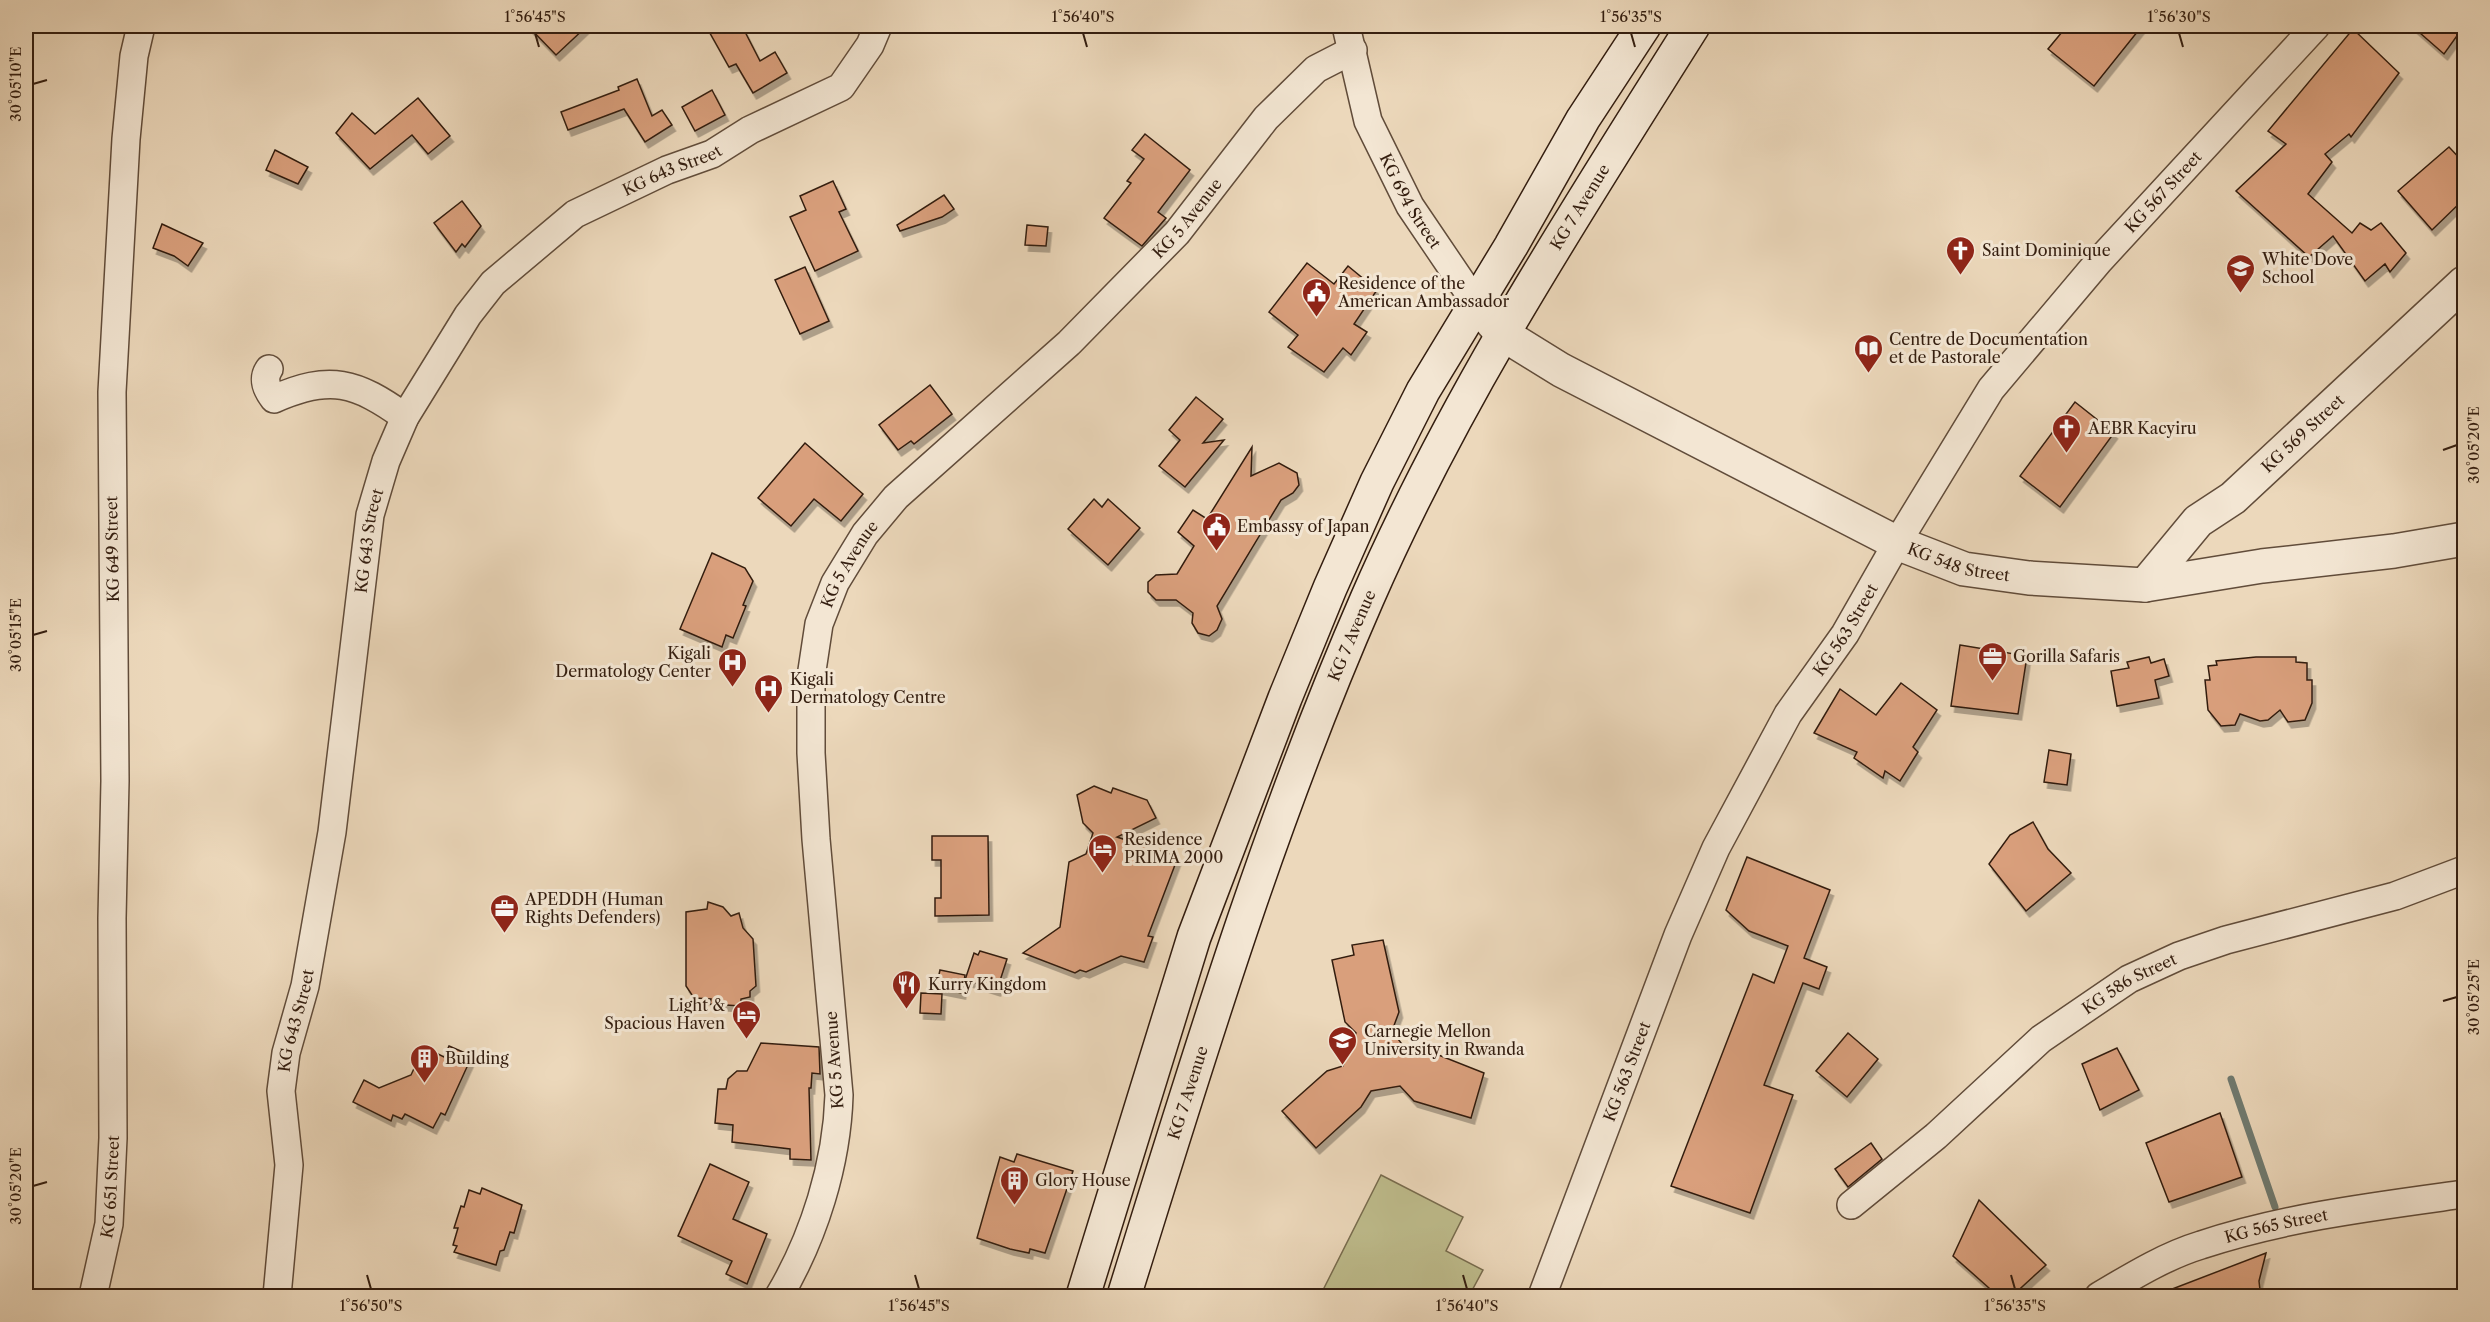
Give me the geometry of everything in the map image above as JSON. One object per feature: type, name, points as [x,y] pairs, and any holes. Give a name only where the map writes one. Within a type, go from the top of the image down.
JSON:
[{"type":"main road","points":[[1083,1296],[1194,937],[1285,698],[1377,482],[1424,391],[1475,302],[1511,246],[1583,119],[1644,26]]},
{"type":"main road","name":"KG 7 Avenue","points":[[1124,1296],[1231,961],[1318,715],[1377,576],[1422,484],[1502,333],[1693,26]]},
{"type":"main road","name":"KG 569 Street","points":[[2145,585],[2198,521],[2233,498],[2464,283]]},
{"type":"main road","name":"KG 694 Street","points":[[1475,302],[1502,333]]},
{"type":"main road","name":"KG 548 Street","points":[[1502,333],[1600,391],[1897,543],[1964,569],[2029,578],[2145,585],[2262,566],[2394,551],[2464,538]]},
{"type":"street","name":"KG 649 Street","points":[[112,1074],[112,918],[116,782],[111,392],[126,139],[134,56],[141,26]]},
{"type":"street","name":"KG 643 Street","points":[[277,1296],[289,1165],[281,1091],[286,1053],[305,986],[332,832],[370,515],[386,461],[405,417],[468,315],[493,283],[574,214],[667,170],[712,154],[750,130],[841,87],[870,45],[878,26]]},
{"type":"street","name":"KG 567 Street","points":[[1897,543],[1991,389],[2099,261],[2316,26]]},
{"type":"street","name":"KG 694 Street","points":[[1347,32],[1368,121],[1399,186],[1418,219],[1475,302]]},
{"type":"street","name":"KG 5 Avenue","points":[[779,1296],[806,1240],[823,1191],[838,1122],[839,1095],[816,839],[811,721],[811,677],[819,624],[835,583],[865,534],[896,497],[1078,334],[1177,233],[1266,118],[1316,69],[1347,32]]},
{"type":"street","points":[[269,369],[265,374],[267,390],[274,399],[300,388],[322,383],[336,384],[370,393],[405,417]]},
{"type":"street","name":"KG 563 Street","points":[[1542,1296],[1678,935],[1716,848],[1788,714],[1845,634],[1897,543]]},
{"type":"street","name":"KG 586 Street","points":[[1851,1204],[1936,1136],[2041,1039],[2129,979],[2179,956],[2226,940],[2396,896],[2464,870]]},
{"type":"street","name":"KG 651 Street","points":[[93,1296],[109,1224],[112,1074]]},
{"type":"street","name":"KG 565 Street","points":[[2099,1296],[2144,1270],[2200,1245],[2291,1222],[2464,1194]]},
{"type":"shaded area","points":[[1381,1175],[1463,1217],[1446,1251],[1483,1270],[1469,1296],[1457,1296],[1442,1289],[1438,1296],[1320,1296]]},
{"type":"building","points":[[528,26],[587,26],[556,55]]},
{"type":"building","points":[[706,26],[742,26],[760,61],[775,52],[787,73],[753,93],[736,64],[729,67]]},
{"type":"building","points":[[2067,26],[2142,26],[2094,86],[2048,49]]},
{"type":"building","points":[[2412,26],[2464,26],[2444,54]]},
{"type":"building","points":[[2353,29],[2399,73],[2351,137],[2349,134],[2325,154],[2332,162],[2308,194],[2352,233],[2360,223],[2371,230],[2381,223],[2406,253],[2390,272],[2385,264],[2365,281],[2333,236],[2309,257],[2236,191],[2286,144],[2268,131]]},
{"type":"building","points":[[637,79],[652,116],[662,110],[672,125],[645,142],[624,109],[568,130],[561,112],[619,90],[618,87]]},
{"type":"building","points":[[712,90],[725,115],[695,131],[682,107]]},
{"type":"building","points":[[418,98],[450,136],[428,154],[412,135],[370,169],[336,133],[352,113],[375,134]]},
{"type":"building","points":[[1145,134],[1190,170],[1158,212],[1166,218],[1142,246],[1104,218],[1131,183],[1127,181],[1144,159],[1132,150]]},
{"type":"building","points":[[2449,147],[2464,163],[2464,199],[2432,230],[2398,191]]},
{"type":"building","points":[[275,150],[308,167],[298,184],[266,170]]},
{"type":"building","points":[[833,181],[846,209],[839,212],[858,251],[815,271],[790,217],[806,210],[800,196]]},
{"type":"building","points":[[944,195],[954,209],[942,217],[900,231],[897,225]]},
{"type":"building","points":[[462,201],[481,226],[465,247],[462,244],[456,252],[434,223]]},
{"type":"building","points":[[162,224],[203,243],[188,266],[174,256],[153,248]]},
{"type":"building","points":[[1027,225],[1048,227],[1046,246],[1025,245]]},
{"type":"building","name":"Residence of the American Ambassador","points":[[1307,263],[1334,284],[1348,266],[1377,290],[1354,324],[1367,332],[1351,355],[1343,348],[1324,372],[1288,347],[1298,335],[1269,312]]},
{"type":"building","points":[[805,267],[829,321],[800,334],[775,280]]},
{"type":"building","points":[[930,385],[952,414],[914,444],[911,441],[898,450],[879,425]]},
{"type":"building","points":[[1196,397],[1223,419],[1203,443],[1224,440],[1185,487],[1159,466],[1180,440],[1169,430]]},
{"type":"building","name":"AEBR Kacyiru","points":[[2075,402],[2114,433],[2060,507],[2020,476]]},
{"type":"building","points":[[805,443],[863,494],[841,521],[814,499],[791,526],[758,498]]},
{"type":"building","points":[[1252,447],[1251,476],[1279,463],[1297,473],[1299,485],[1293,493],[1281,500],[1217,606],[1222,619],[1217,630],[1209,636],[1198,633],[1192,623],[1193,613],[1176,600],[1156,600],[1148,592],[1148,582],[1156,575],[1177,574],[1194,546],[1178,532],[1193,510],[1207,519]]},
{"type":"building","points":[[1094,499],[1102,507],[1108,499],[1140,528],[1108,565],[1068,529]]},
{"type":"building","points":[[712,553],[745,568],[753,581],[733,638],[726,635],[722,647],[680,629]]},
{"type":"building","points":[[1960,645],[2027,656],[2018,714],[1951,706]]},
{"type":"building","points":[[2149,657],[2151,663],[2164,659],[2169,676],[2155,680],[2159,698],[2117,706],[2111,671],[2129,668],[2127,662]]},
{"type":"building","points":[[2256,657],[2296,657],[2296,662],[2307,663],[2307,680],[2312,680],[2312,703],[2305,720],[2288,722],[2280,710],[2268,720],[2260,721],[2240,714],[2235,725],[2221,726],[2208,710],[2205,680],[2210,680],[2208,666],[2217,665],[2216,661]]},
{"type":"building","points":[[1901,683],[1937,710],[1913,747],[1918,752],[1900,781],[1885,771],[1883,778],[1854,758],[1857,752],[1814,733],[1840,689],[1876,715]]},
{"type":"building","points":[[2049,750],[2071,754],[2067,785],[2044,782]]},
{"type":"building","points":[[1094,786],[1111,793],[1113,788],[1147,800],[1156,818],[1117,837],[1178,857],[1148,936],[1153,937],[1144,962],[1121,956],[1086,972],[1080,970],[1075,973],[1023,953],[1060,927],[1069,862],[1086,854],[1093,833],[1083,823],[1077,795]]},
{"type":"building","points":[[2033,822],[2048,849],[2071,873],[2026,911],[1989,864],[2010,835]]},
{"type":"building","points":[[932,836],[988,836],[989,915],[935,916],[935,898],[941,898],[941,860],[932,860]]},
{"type":"building","points":[[1747,857],[1830,890],[1804,958],[1827,967],[1819,989],[1803,983],[1764,1085],[1793,1095],[1750,1213],[1671,1186],[1753,974],[1774,983],[1788,946],[1749,931],[1726,910]]},
{"type":"building","points":[[708,902],[723,907],[731,916],[739,913],[743,928],[753,939],[756,986],[750,991],[750,997],[741,999],[741,1006],[710,1004],[711,999],[694,998],[686,986],[686,912],[707,909]]},
{"type":"building","points":[[1383,940],[1399,1012],[1392,1031],[1410,1055],[1431,1052],[1484,1073],[1471,1118],[1414,1101],[1400,1086],[1371,1091],[1361,1107],[1316,1148],[1282,1111],[1327,1071],[1343,1066],[1356,1033],[1345,1022],[1332,960],[1354,955],[1352,945]]},
{"type":"building","points":[[980,951],[1007,959],[997,990],[965,980],[974,953],[978,955]]},
{"type":"building","points":[[940,970],[965,975],[962,993],[936,988]]},
{"type":"building","points":[[921,993],[942,994],[941,1014],[920,1013]]},
{"type":"building","points":[[1848,1033],[1878,1059],[1847,1097],[1816,1071]]},
{"type":"building","points":[[761,1043],[819,1047],[820,1074],[812,1073],[811,1088],[809,1088],[811,1160],[790,1159],[790,1149],[732,1142],[733,1125],[715,1123],[718,1089],[726,1089],[728,1079],[737,1071],[747,1071]]},
{"type":"building","name":"Building","points":[[449,1046],[472,1056],[445,1115],[441,1113],[433,1128],[405,1114],[402,1119],[393,1115],[391,1121],[353,1102],[364,1080],[379,1088],[411,1075],[424,1047],[444,1057]]},
{"type":"building","points":[[2117,1048],[2139,1090],[2100,1110],[2082,1064]]},
{"type":"building","points":[[2220,1113],[2242,1177],[2169,1202],[2146,1143]]},
{"type":"building","points":[[1871,1143],[1882,1159],[1848,1187],[1835,1169]]},
{"type":"building","name":"Glory House","points":[[1017,1154],[1073,1171],[1045,1253],[1030,1249],[1029,1253],[1010,1249],[977,1238],[1000,1157],[1014,1162]]},
{"type":"building","points":[[710,1164],[749,1182],[733,1219],[767,1234],[747,1284],[726,1274],[732,1261],[678,1236]]},
{"type":"building","points":[[482,1188],[522,1205],[514,1233],[510,1232],[496,1265],[454,1252],[457,1246],[453,1245],[458,1228],[454,1228],[461,1206],[464,1207],[469,1190],[480,1194]]},
{"type":"building","points":[[1979,1200],[2046,1265],[2012,1296],[1998,1296],[1953,1256]]},
{"type":"building","points":[[2266,1253],[2259,1281],[2260,1290],[2243,1296],[2154,1296]]},
{"type":"waterway","points":[[2231,1079],[2275,1207]]},
{"type":"place","name":"Saint Dominique","points":[[1961,276]]},
{"type":"place","name":"White Dove School","points":[[2241,294]]},
{"type":"place","name":"Residence of the American Ambassador","points":[[1317,318]]},
{"type":"place","name":"Centre de Documentation et de Pastorale","points":[[1868,374]]},
{"type":"place","name":"AEBR Kacyiru","points":[[2067,454]]},
{"type":"place","name":"Embassy of Japan","points":[[1216,552]]},
{"type":"place","name":"Gorilla Safaris","points":[[1992,682]]},
{"type":"place","name":"Kigali Dermatology Center","points":[[732,688]]},
{"type":"place","name":"Kigali Dermatology Centre","points":[[769,714]]},
{"type":"place","name":"Residence PRIMA 2000","points":[[1103,874]]},
{"type":"place","name":"APEDDH (Human Rights Defenders)","points":[[504,934]]},
{"type":"place","name":"Kurry Kingdom","points":[[907,1010]]},
{"type":"place","name":"Light & Spacious Haven","points":[[746,1040]]},
{"type":"place","name":"Carnegie Mellon University in Rwanda","points":[[1343,1066]]},
{"type":"place","name":"Building","points":[[424,1084]]},
{"type":"place","name":"Glory House","points":[[1014,1206]]}]
